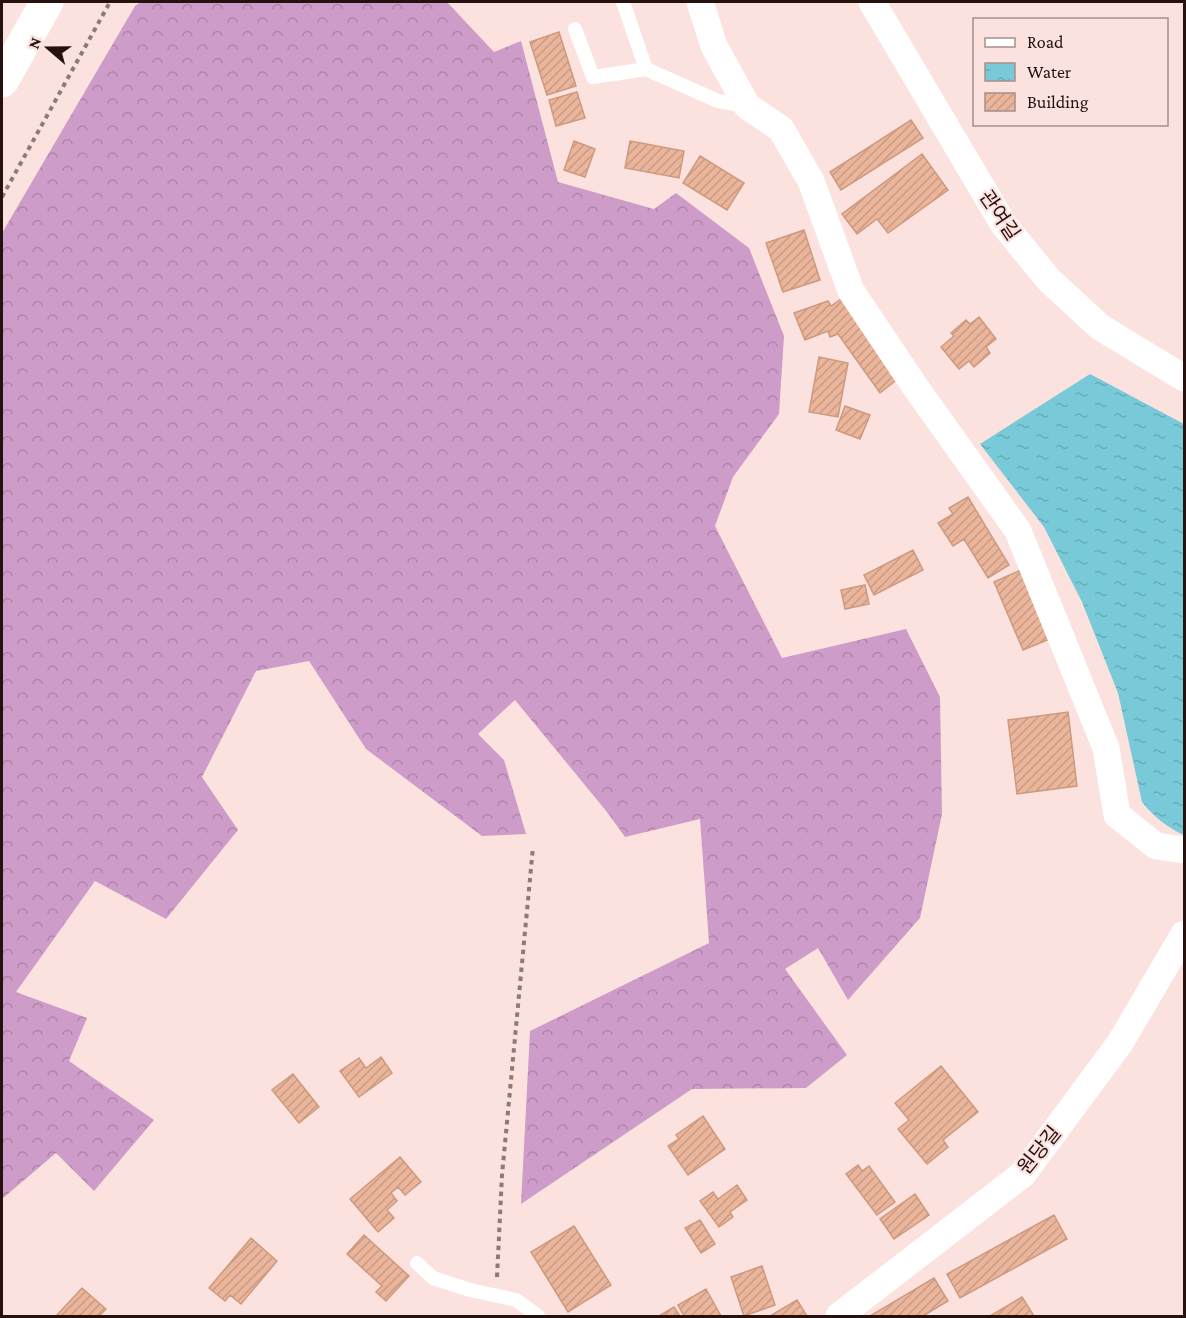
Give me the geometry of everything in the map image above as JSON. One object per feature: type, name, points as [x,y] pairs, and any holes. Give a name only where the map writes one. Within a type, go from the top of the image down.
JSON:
[{"type":"street","points":[[2,81],[47,2]]},
{"type":"street","points":[[700,2],[714,46],[747,106],[781,129],[811,181],[851,291],[914,385],[1018,531],[1106,748],[1117,815],[1156,846],[1185,850]]},
{"type":"street","name":"관여길","points":[[872,2],[1004,225],[1048,280],[1100,327],[1185,378]]},
{"type":"street","name":"원당길","points":[[839,1317],[1023,1174],[1120,1043],[1185,934]]},
{"type":"lane","points":[[623,2],[646,69]]},
{"type":"lane","points":[[575,29],[592,77],[646,69],[717,101],[747,106]]},
{"type":"lane","points":[[417,1263],[432,1278],[470,1290],[516,1300],[538,1317]]},
{"type":"path","points":[[2,197],[110,2]]},
{"type":"path","points":[[496,1296],[502,1175],[533,847]]},
{"type":"green space","points":[[141,2],[447,2],[494,52],[521,41],[558,182],[654,209],[676,193],[749,248],[784,336],[779,414],[733,477],[715,526],[782,658],[906,629],[940,697],[942,814],[920,918],[848,1000],[818,948],[785,969],[847,1055],[806,1088],[692,1089],[521,1204],[530,1031],[709,943],[700,819],[625,837],[515,700],[478,734],[504,760],[526,834],[482,836],[366,749],[309,661],[256,671],[202,777],[238,830],[166,919],[95,881],[16,992],[87,1018],[69,1061],[154,1120],[94,1191],[56,1153],[2,1199],[2,233],[135,6]]},
{"type":"water","points":[[1090,374],[1184,424],[1184,835],[1161,821],[1142,802],[1118,693],[1082,602],[1044,527],[980,444]]},
{"type":"building","points":[[559,32],[576,86],[547,95],[530,42]]},
{"type":"building","points":[[577,92],[585,118],[556,126],[549,100]]},
{"type":"building","points":[[911,120],[923,138],[841,190],[830,172]]},
{"type":"building","points":[[574,141],[595,149],[585,177],[564,170]]},
{"type":"building","points":[[630,141],[684,151],[679,178],[625,168]]},
{"type":"building","points":[[922,154],[948,190],[888,233],[877,219],[857,234],[842,214]]},
{"type":"building","points":[[700,156],[744,183],[727,210],[683,183]]},
{"type":"building","points":[[804,230],[820,280],[783,292],[766,243]]},
{"type":"building","points":[[844,297],[900,377],[880,393],[838,334],[830,337],[828,331],[805,340],[794,313],[828,301],[831,306]]},
{"type":"building","points":[[979,317],[996,339],[986,347],[990,353],[974,367],[969,361],[959,369],[941,347],[954,336],[951,333],[966,320],[970,324]]},
{"type":"building","points":[[819,357],[848,363],[838,417],[809,412]]},
{"type":"building","points":[[845,406],[870,415],[860,439],[836,430]]},
{"type":"building","points":[[968,497],[1009,565],[988,578],[964,539],[953,546],[938,523],[953,514],[949,508]]},
{"type":"building","points":[[913,550],[923,570],[874,595],[864,575]]},
{"type":"building","points":[[1023,569],[1052,638],[1023,650],[994,582]]},
{"type":"building","points":[[865,585],[869,604],[845,609],[841,590]]},
{"type":"building","points":[[1068,712],[1077,786],[1017,794],[1008,720]]},
{"type":"building","points":[[381,1057],[392,1073],[359,1097],[340,1071],[359,1058],[366,1068]]},
{"type":"building","points":[[941,1066],[978,1112],[943,1140],[948,1147],[927,1164],[898,1129],[909,1120],[895,1103]]},
{"type":"building","points":[[293,1074],[319,1107],[299,1123],[272,1090]]},
{"type":"building","points":[[703,1116],[725,1149],[688,1175],[668,1146],[679,1139],[676,1135]]},
{"type":"building","points":[[400,1157],[421,1182],[405,1195],[398,1187],[391,1193],[397,1201],[387,1210],[394,1218],[378,1232],[350,1199]]},
{"type":"building","points":[[858,1165],[862,1171],[869,1166],[895,1202],[877,1215],[846,1174]]},
{"type":"building","points":[[737,1185],[747,1200],[730,1212],[733,1217],[719,1227],[700,1201],[713,1192],[718,1199]]},
{"type":"building","points":[[915,1194],[929,1215],[894,1239],[880,1219]]},
{"type":"building","points":[[1054,1215],[1067,1239],[960,1298],[947,1274]]},
{"type":"building","points":[[700,1220],[715,1244],[701,1253],[685,1228]]},
{"type":"building","points":[[574,1226],[611,1285],[568,1312],[531,1252]]},
{"type":"building","points":[[364,1235],[409,1276],[386,1301],[376,1292],[382,1286],[347,1254]]},
{"type":"building","points":[[251,1238],[277,1261],[241,1304],[230,1295],[225,1301],[209,1288]]},
{"type":"building","points":[[762,1266],[775,1305],[744,1316],[731,1277]]},
{"type":"building","points":[[934,1278],[948,1301],[923,1316],[870,1316]]},
{"type":"building","points":[[82,1288],[106,1309],[99,1316],[56,1316]]},
{"type":"building","points":[[706,1289],[721,1316],[684,1316],[678,1305]]},
{"type":"building","points":[[1022,1297],[1034,1316],[990,1316]]},
{"type":"building","points":[[797,1300],[807,1316],[770,1316]]},
{"type":"building","points":[[674,1307],[680,1316],[659,1316]]}]
